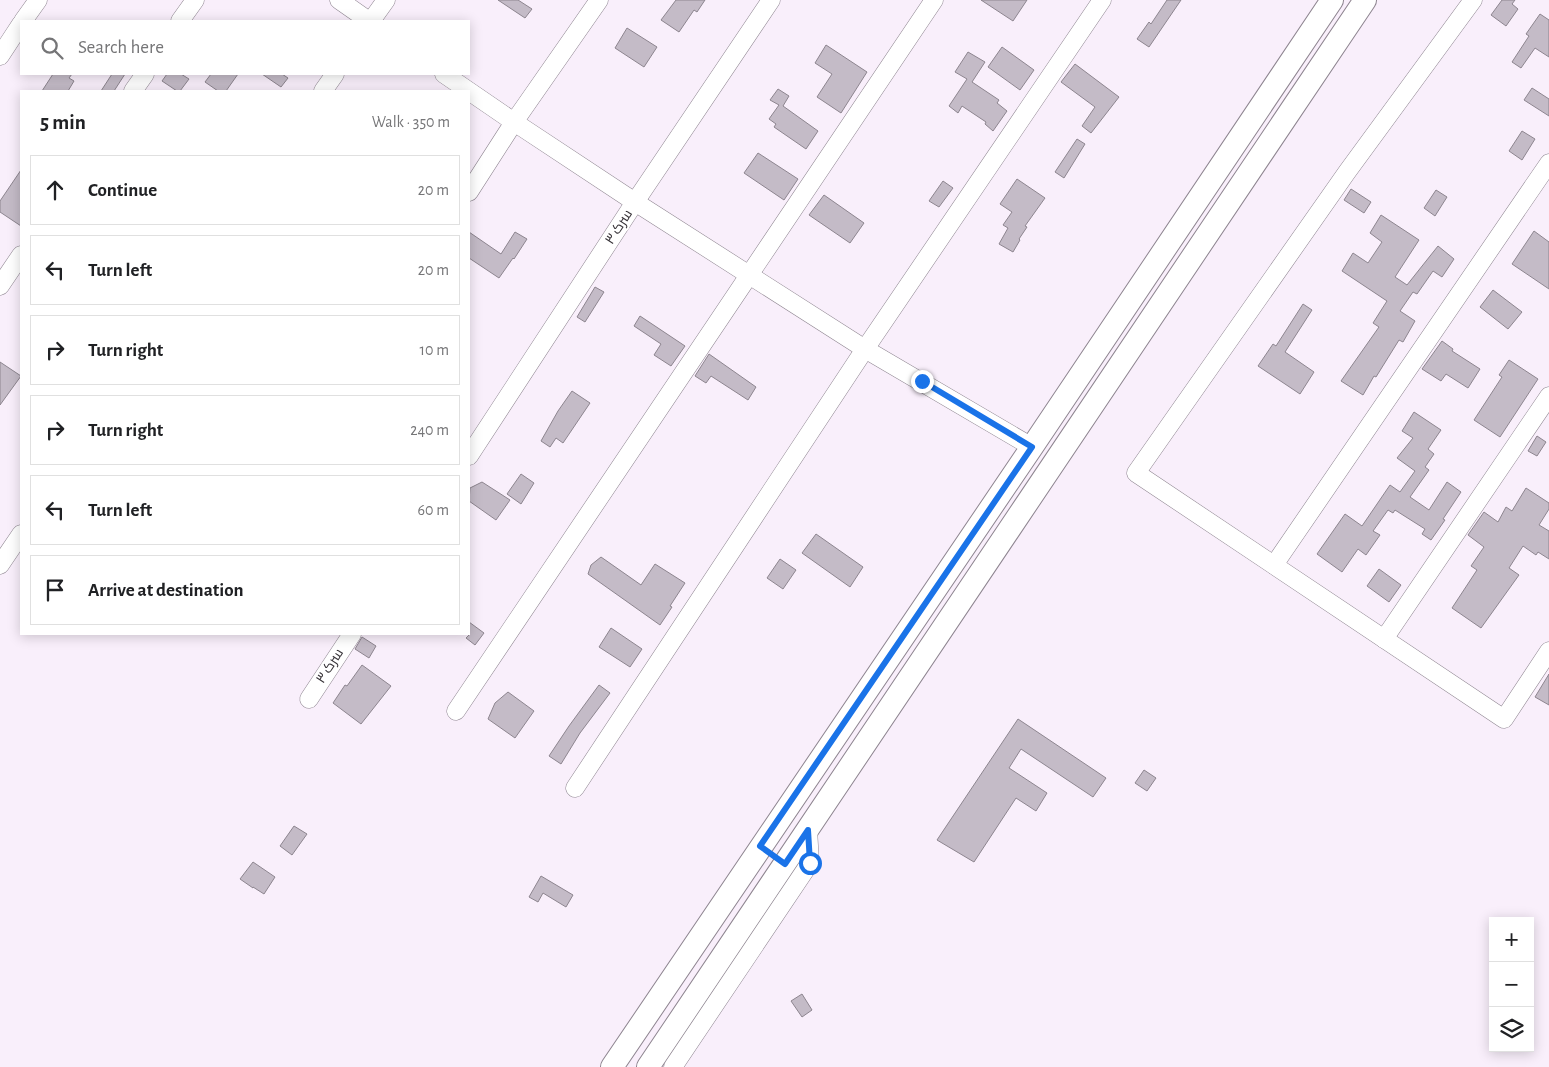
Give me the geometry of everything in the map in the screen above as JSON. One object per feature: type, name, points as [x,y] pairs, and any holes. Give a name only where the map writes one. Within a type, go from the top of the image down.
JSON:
[{"type":"main road","points":[[612,1067],[1332,0]]},
{"type":"main road","points":[[648,1067],[1365,0]]},
{"type":"main road","points":[[760,846],[785,864]]},
{"type":"street","points":[[25,20],[38,0]]},
{"type":"street","points":[[181,20],[195,0]]},
{"type":"street","points":[[339,0],[369,20]]},
{"type":"street","points":[[371,20],[386,0]]},
{"type":"street","points":[[470,190],[514,122],[599,0]]},
{"type":"street","name":"سرک ۳","points":[[470,454],[635,202],[772,0]]},
{"type":"street","points":[[456,711],[934,0]]},
{"type":"street","points":[[575,788],[865,349],[1102,0]]},
{"type":"street","points":[[1473,0],[1347,172],[1136,473],[1504,719],[1549,651]]},
{"type":"street","points":[[0,56],[20,26]]},
{"type":"street","points":[[134,90],[143,75]]},
{"type":"street","points":[[324,90],[334,75]]},
{"type":"street","points":[[445,75],[467,90]]},
{"type":"street","points":[[470,92],[635,202],[865,349],[1032,447]]},
{"type":"street","points":[[1274,565],[1549,163]]},
{"type":"street","points":[[0,286],[20,256]]},
{"type":"street","points":[[1384,639],[1549,396]]},
{"type":"street","points":[[0,565],[20,535]]},
{"type":"street","name":"سرک ۳","points":[[309,699],[351,635]]},
{"type":"street","points":[[674,1067],[810,863],[808,830]]},
{"type":"building","points":[[498,0],[518,0],[532,9],[525,18]]},
{"type":"building","points":[[676,0],[705,0],[697,12],[694,10],[679,32],[661,20]]},
{"type":"building","points":[[981,0],[1027,0],[1013,21]]},
{"type":"building","points":[[1167,0],[1181,0],[1149,47],[1137,39],[1149,22],[1151,24]]},
{"type":"building","points":[[1502,0],[1515,0],[1512,4],[1518,9],[1506,26],[1491,15]]},
{"type":"building","points":[[1540,14],[1549,20],[1549,57],[1535,48],[1521,68],[1512,62],[1529,36],[1526,34]]},
{"type":"building","points":[[627,28],[657,47],[644,67],[615,48]]},
{"type":"building","points":[[826,45],[867,72],[841,113],[817,97],[832,74],[815,63]]},
{"type":"building","points":[[1002,47],[1034,70],[1020,90],[988,67]]},
{"type":"building","points":[[968,52],[985,62],[972,82],[999,100],[997,103],[1007,111],[993,131],[985,124],[986,122],[962,106],[958,113],[949,106],[967,79],[955,72]]},
{"type":"building","points":[[1075,64],[1119,97],[1091,133],[1082,126],[1095,107],[1061,82]]},
{"type":"building","points":[[52,75],[71,75],[69,78],[74,81],[69,90],[43,90]]},
{"type":"building","points":[[111,75],[124,75],[115,90],[102,90]]},
{"type":"building","points":[[166,75],[183,75],[189,79],[181,90],[176,90],[162,81]]},
{"type":"building","points":[[210,75],[237,75],[227,90],[217,90],[205,82]]},
{"type":"building","points":[[263,75],[284,75],[288,78],[281,87]]},
{"type":"building","points":[[1532,88],[1549,99],[1549,116],[1524,100]]},
{"type":"building","points":[[778,89],[789,96],[783,106],[818,131],[806,149],[774,127],[776,124],[769,119],[779,105],[770,100]]},
{"type":"building","points":[[1522,131],[1535,139],[1522,160],[1509,151]]},
{"type":"building","points":[[1077,139],[1085,144],[1064,178],[1055,172]]},
{"type":"building","points":[[758,153],[798,179],[784,200],[744,173]]},
{"type":"building","points":[[20,171],[20,225],[0,212],[0,201]]},
{"type":"building","points":[[1017,179],[1045,198],[1025,226],[1027,227],[1013,252],[999,244],[1008,228],[1003,225],[1012,212],[1000,204]]},
{"type":"building","points":[[943,181],[953,188],[939,207],[929,201]]},
{"type":"building","points":[[1351,189],[1371,202],[1364,213],[1344,200]]},
{"type":"building","points":[[1436,190],[1447,197],[1435,216],[1424,208]]},
{"type":"building","points":[[824,195],[864,223],[850,243],[809,215]]},
{"type":"building","points":[[1381,215],[1419,240],[1395,277],[1407,285],[1438,246],[1454,259],[1442,277],[1433,271],[1417,294],[1413,292],[1400,311],[1415,321],[1403,342],[1399,340],[1363,395],[1341,381],[1379,327],[1373,323],[1387,301],[1342,271],[1353,253],[1368,263],[1382,242],[1370,233]]},
{"type":"building","points":[[1534,231],[1549,242],[1549,289],[1512,264]]},
{"type":"building","points":[[515,232],[527,239],[499,278],[470,259],[470,233],[501,254]]},
{"type":"building","points":[[595,287],[604,292],[585,322],[577,317]]},
{"type":"building","points":[[1493,290],[1522,312],[1508,329],[1480,307]]},
{"type":"building","points":[[1303,304],[1312,310],[1285,352],[1314,372],[1300,394],[1258,366],[1273,344],[1276,346]]},
{"type":"building","points":[[640,316],[685,346],[671,366],[654,355],[661,344],[634,326]]},
{"type":"building","points":[[1442,341],[1453,349],[1452,351],[1480,369],[1468,388],[1446,374],[1441,381],[1422,369]]},
{"type":"building","points":[[709,354],[756,387],[748,400],[711,376],[706,383],[695,376]]},
{"type":"building","points":[[1509,360],[1538,379],[1500,437],[1474,420],[1502,377],[1499,375]]},
{"type":"building","points":[[0,362],[20,375],[20,377],[0,405]]},
{"type":"building","points":[[572,391],[590,403],[563,443],[556,438],[550,447],[541,441]]},
{"type":"building","points":[[1414,412],[1441,430],[1428,449],[1434,454],[1425,467],[1429,470],[1410,497],[1429,510],[1447,482],[1461,492],[1431,540],[1422,534],[1425,529],[1395,510],[1393,513],[1388,510],[1373,531],[1380,535],[1366,555],[1358,549],[1342,572],[1317,554],[1345,514],[1362,526],[1390,485],[1400,492],[1415,471],[1397,458],[1413,438],[1402,431]]},
{"type":"building","points":[[1537,436],[1546,442],[1537,456],[1528,451]]},
{"type":"building","points":[[521,474],[534,483],[521,504],[507,494]]},
{"type":"building","points":[[482,482],[510,500],[496,520],[470,502],[470,488]]},
{"type":"building","points":[[1526,488],[1549,503],[1549,509],[1539,525],[1549,531],[1549,559],[1538,552],[1536,555],[1523,546],[1509,568],[1519,575],[1481,628],[1452,608],[1477,570],[1471,566],[1484,547],[1468,535],[1484,512],[1498,522],[1506,507],[1512,511]]},
{"type":"building","points":[[816,534],[863,567],[850,587],[802,553]]},
{"type":"building","points":[[601,557],[641,585],[655,564],[685,583],[660,625],[588,574],[591,565]]},
{"type":"building","points":[[780,559],[796,570],[783,589],[767,578]]},
{"type":"building","points":[[1379,569],[1401,585],[1389,602],[1367,586]]},
{"type":"building","points":[[470,623],[484,633],[475,645],[466,638],[470,635]]},
{"type":"building","points":[[611,628],[642,649],[630,667],[599,647]]},
{"type":"building","points":[[362,637],[376,646],[369,658],[355,649]]},
{"type":"building","points":[[362,665],[391,686],[361,724],[333,703]]},
{"type":"building","points":[[1549,674],[1549,705],[1535,697]]},
{"type":"building","points":[[599,685],[610,693],[580,733],[561,764],[549,756]]},
{"type":"building","points":[[508,692],[534,711],[515,738],[488,719],[495,703]]},
{"type":"building","points":[[1018,719],[1106,778],[1093,797],[1021,749],[1009,768],[1047,793],[1036,811],[1016,798],[974,862],[937,840]]},
{"type":"building","points":[[1144,770],[1156,778],[1147,791],[1135,783]]},
{"type":"building","points":[[294,826],[307,834],[292,855],[280,846]]},
{"type":"building","points":[[253,862],[275,877],[264,894],[240,879]]},
{"type":"building","points":[[541,876],[573,895],[566,907],[543,893],[538,902],[529,897]]},
{"type":"building","points":[[802,994],[812,1010],[802,1017],[791,1001]]},
{"type":"route","points":[[810,863],[808,830],[785,864],[760,846],[1032,447],[922,381]]}]
